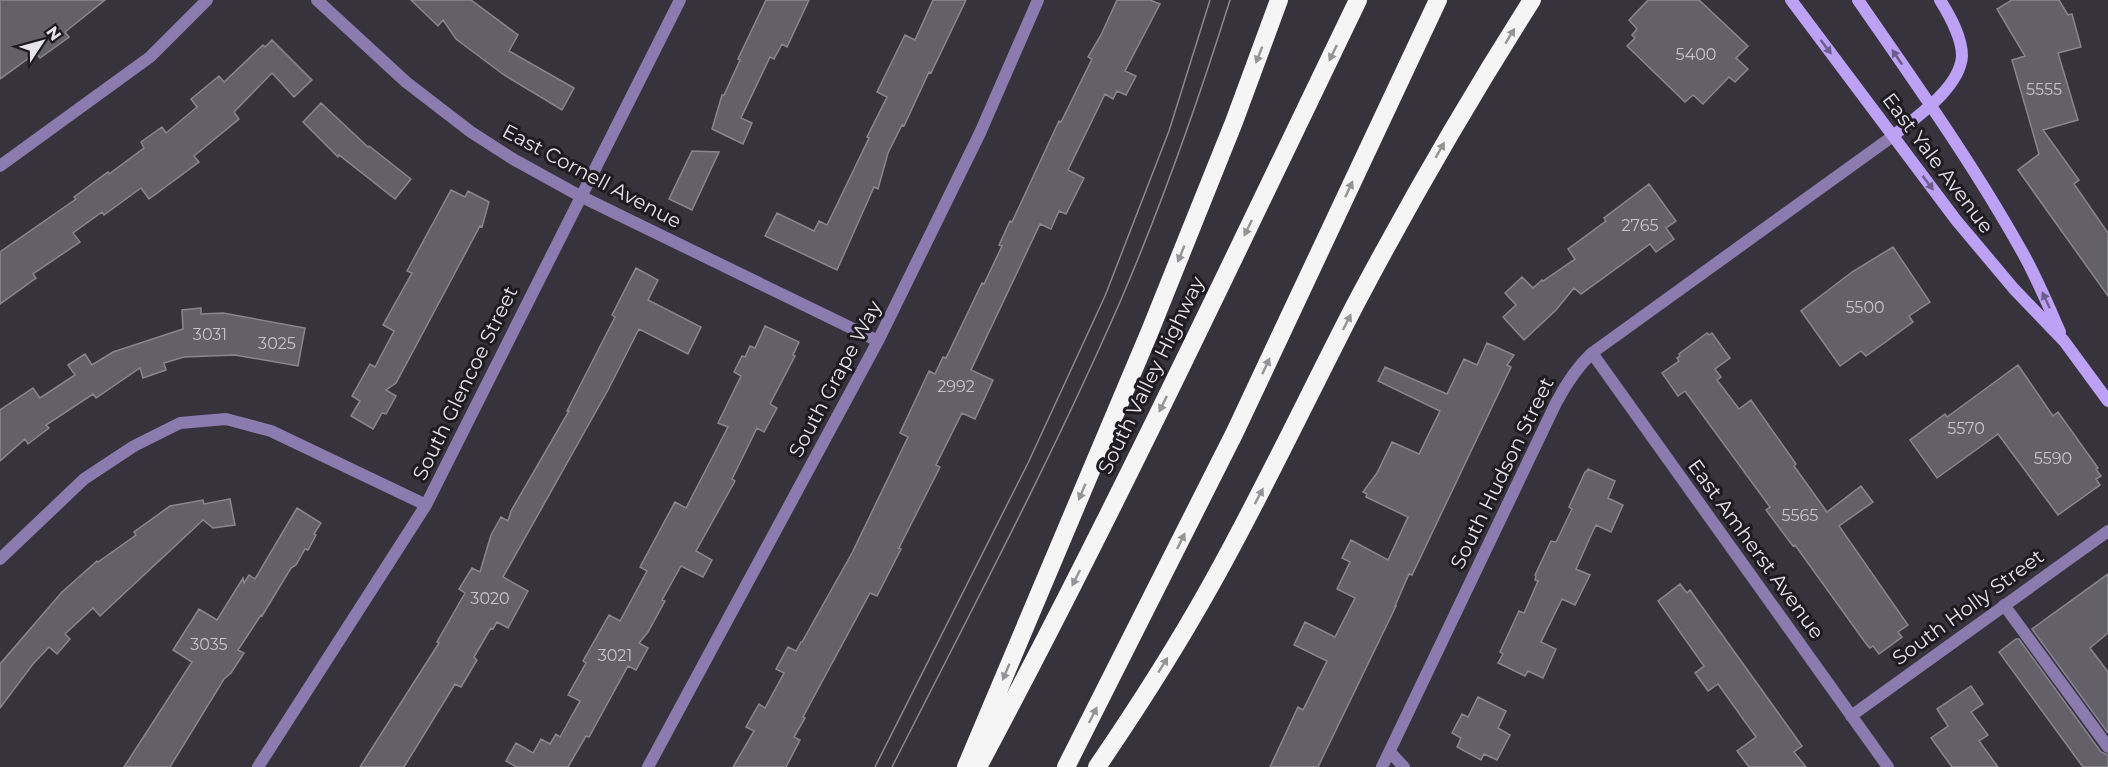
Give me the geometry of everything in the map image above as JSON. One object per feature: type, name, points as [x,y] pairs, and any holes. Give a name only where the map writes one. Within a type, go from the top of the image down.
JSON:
[{"type":"highway","points":[[966,767],[1150,331],[1234,122],[1279,0]]},
{"type":"highway","name":"South Valley Highway","points":[[978,767],[1037,657],[1150,430],[1358,0]]},
{"type":"highway","points":[[1066,767],[1235,432],[1438,0]]},
{"type":"highway","points":[[1097,767],[1168,658],[1212,583],[1356,304],[1436,158],[1532,0]]},
{"type":"main road","name":"East Yale Avenue","points":[[1791,0],[1978,248],[2014,290],[2064,340],[2108,402]]},
{"type":"main road","name":"East Yale Avenue","points":[[1858,0],[1930,105],[2018,243],[2064,340]]},
{"type":"main road","name":"South Hudson Street","points":[[1893,136],[1930,105],[1952,82],[1960,68],[1962,54],[1959,36],[1940,0]]},
{"type":"street","points":[[0,166],[150,57],[207,0]]},
{"type":"street","name":"East Cornell Avenue","points":[[317,0],[384,63],[447,115],[513,159],[580,196],[878,341]]},
{"type":"street","name":"South Glencoe Street","points":[[258,767],[426,506],[680,0]]},
{"type":"street","name":"South Grape Way","points":[[648,767],[878,341],[980,132],[1038,0]]},
{"type":"street","name":"South Hudson Street","points":[[1382,767],[1556,403],[1578,366],[1592,353],[1893,136]]},
{"type":"street","name":"East Amherst Avenue","points":[[1592,353],[1888,767]]},
{"type":"street","points":[[0,559],[84,479],[134,446],[180,423],[226,419],[271,431],[426,506]]},
{"type":"street","name":"South Holly Street","points":[[1851,716],[2108,531]]},
{"type":"street","points":[[2004,605],[2108,747]]},
{"type":"street","points":[[1390,752],[1404,767]]},
{"type":"building","points":[[0,0],[105,0],[65,32],[69,37],[40,58],[36,53],[0,79]]},
{"type":"building","points":[[411,0],[471,0],[518,35],[509,51],[574,88],[562,110],[504,75],[456,39],[443,20],[438,26]]},
{"type":"building","points":[[766,0],[809,0],[787,47],[782,44],[774,59],[770,57],[741,118],[752,123],[743,144],[712,129],[722,95],[724,95]]},
{"type":"building","points":[[933,0],[966,0],[904,126],[902,125],[888,153],[878,189],[874,187],[837,270],[765,236],[777,213],[814,231],[819,221],[827,225],[887,97],[877,92],[905,35],[915,40]]},
{"type":"building","points":[[1117,0],[1150,0],[1160,4],[1125,71],[1136,76],[1126,95],[1117,91],[1113,99],[1105,94],[1068,170],[1084,178],[1066,214],[1059,211],[1051,229],[1040,224],[971,370],[993,380],[975,419],[962,413],[936,465],[940,467],[877,596],[870,593],[803,717],[805,718],[794,737],[800,740],[786,767],[733,767],[754,731],[746,727],[759,704],[765,708],[784,673],[776,669],[788,647],[796,651],[852,553],[908,437],[900,433],[929,371],[935,374],[943,357],[946,358],[982,283],[984,284],[1002,246],[999,245],[1010,221],[1012,222],[1059,121],[1061,122],[1092,59],[1088,57]]},
{"type":"building","points":[[1648,0],[1699,0],[1748,46],[1736,58],[1748,69],[1735,82],[1729,77],[1703,104],[1693,95],[1685,102],[1627,46],[1635,38],[1632,35],[1637,29],[1629,20]]},
{"type":"building","points":[[2012,0],[2059,0],[2068,15],[2072,14],[2081,47],[2058,53],[2078,120],[2043,130],[2079,180],[2074,184],[2108,233],[2108,296],[2018,170],[2039,154],[2012,60],[2025,56],[1997,9]]},
{"type":"building","points":[[272,40],[312,80],[294,97],[272,73],[234,112],[239,119],[194,156],[199,162],[149,199],[141,188],[104,215],[102,212],[73,233],[80,242],[33,274],[36,278],[0,304],[0,252],[144,148],[141,142],[162,127],[166,133],[197,107],[191,99],[219,76],[224,82],[263,45],[265,47]]},
{"type":"building","points":[[321,103],[368,147],[411,179],[395,199],[339,155],[338,157],[303,122]]},
{"type":"building","points":[[692,151],[719,152],[692,210],[669,199]]},
{"type":"building","points":[[1649,184],[1676,221],[1666,228],[1674,239],[1656,252],[1650,244],[1581,294],[1574,288],[1556,310],[1524,340],[1503,317],[1516,305],[1505,293],[1522,277],[1533,288],[1575,259],[1568,249],[1606,221],[1604,218]]},
{"type":"building","points":[[451,190],[465,197],[468,191],[489,202],[482,227],[480,226],[396,383],[386,390],[396,396],[386,414],[382,413],[373,429],[351,416],[360,401],[352,396],[370,364],[375,367],[394,331],[383,325],[412,273],[407,271]]},
{"type":"building","points":[[1893,247],[1930,302],[1909,316],[1913,322],[1866,356],[1861,351],[1840,366],[1801,311],[1852,272]]},
{"type":"building","points":[[636,268],[658,280],[648,300],[701,327],[688,354],[639,329],[608,390],[503,577],[528,591],[508,628],[497,622],[493,629],[491,628],[474,657],[477,660],[461,687],[455,684],[404,767],[360,767],[439,643],[437,642],[465,593],[459,589],[472,568],[480,572],[491,535],[501,517],[508,521],[511,511],[569,411],[567,411],[615,317],[612,315]]},
{"type":"building","points":[[201,308],[201,314],[223,313],[305,328],[298,366],[235,355],[184,357],[164,363],[166,370],[143,378],[140,368],[96,398],[93,394],[46,425],[49,428],[28,444],[25,439],[0,461],[0,410],[33,388],[40,398],[75,375],[68,365],[85,354],[92,365],[113,352],[183,329],[182,310]]},
{"type":"building","points":[[765,326],[799,342],[793,355],[795,356],[770,404],[777,408],[764,432],[757,428],[732,479],[735,481],[696,551],[712,560],[703,577],[681,566],[662,600],[665,601],[648,632],[639,643],[648,648],[636,670],[628,666],[589,737],[586,736],[568,767],[516,767],[506,761],[516,743],[533,753],[541,739],[550,744],[556,734],[560,737],[580,701],[568,695],[586,663],[583,661],[609,615],[620,621],[647,571],[640,567],[675,502],[686,508],[728,427],[718,423],[741,376],[734,372],[750,346],[755,348]]},
{"type":"building","points":[[1707,333],[1709,335],[1712,333],[1730,358],[1715,369],[1721,377],[1717,380],[1739,409],[1751,400],[1827,512],[1861,486],[1873,502],[1839,526],[1908,625],[1898,632],[1902,637],[1879,654],[1873,646],[1870,648],[1867,645],[1795,545],[1793,546],[1766,510],[1770,507],[1685,391],[1678,396],[1662,373],[1679,361],[1677,358],[1679,354]]},
{"type":"building","points":[[1487,343],[1514,355],[1507,365],[1511,367],[1412,575],[1409,574],[1396,606],[1318,767],[1270,767],[1298,707],[1303,710],[1327,661],[1294,645],[1305,622],[1335,637],[1355,598],[1337,589],[1350,562],[1342,558],[1351,540],[1388,560],[1408,517],[1366,497],[1367,494],[1363,492],[1377,473],[1392,442],[1419,454],[1440,411],[1378,381],[1385,367],[1447,394],[1464,359],[1477,365]]},
{"type":"building","points":[[2018,365],[2053,416],[2058,412],[2098,468],[2096,469],[2101,476],[2096,479],[2100,485],[2058,515],[1998,434],[1937,478],[1910,440],[1945,414],[1947,417]]},
{"type":"building","points":[[1588,469],[1615,481],[1608,498],[1623,505],[1611,532],[1596,525],[1576,569],[1590,575],[1575,605],[1562,599],[1541,642],[1556,649],[1543,678],[1528,671],[1525,676],[1498,663],[1503,654],[1500,652],[1519,611],[1524,613],[1538,581],[1535,580],[1535,575],[1551,541],[1556,542],[1572,509],[1569,507]]},
{"type":"building","points":[[230,499],[235,525],[213,528],[203,520],[100,616],[93,608],[65,634],[70,639],[57,654],[49,647],[33,664],[0,708],[0,664],[62,592],[97,561],[136,535],[134,532],[170,506],[203,500],[204,504]]},
{"type":"building","points":[[297,508],[321,523],[314,534],[316,535],[308,550],[305,549],[296,565],[291,568],[238,650],[244,653],[231,673],[224,679],[170,767],[124,767],[192,662],[173,650],[199,609],[217,620],[243,578],[244,583],[249,575],[255,579]]},
{"type":"building","points":[[2108,574],[2108,633],[2090,648],[2108,672],[2108,733],[2032,629]]},
{"type":"building","points":[[1680,584],[1687,593],[1690,590],[1802,746],[1794,752],[1806,767],[1749,767],[1737,751],[1756,737],[1718,684],[1708,691],[1695,673],[1704,666],[1658,601]]},
{"type":"building","points":[[2019,639],[2101,752],[2108,755],[2108,767],[2083,767],[1999,652]]},
{"type":"building","points":[[1971,686],[1983,704],[1971,712],[1988,735],[1979,741],[1998,767],[1952,767],[1931,738],[1948,726],[1937,709]]},
{"type":"building","points":[[1478,697],[1506,711],[1498,728],[1510,735],[1497,760],[1484,754],[1481,760],[1457,747],[1461,738],[1452,733],[1462,714],[1468,717]]},
{"type":"tram line","points":[[875,767],[1028,463],[1105,296],[1169,131],[1210,0]]},
{"type":"tram line","points":[[892,767],[1038,478],[1094,361],[1120,302],[1179,152],[1230,0]]}]
